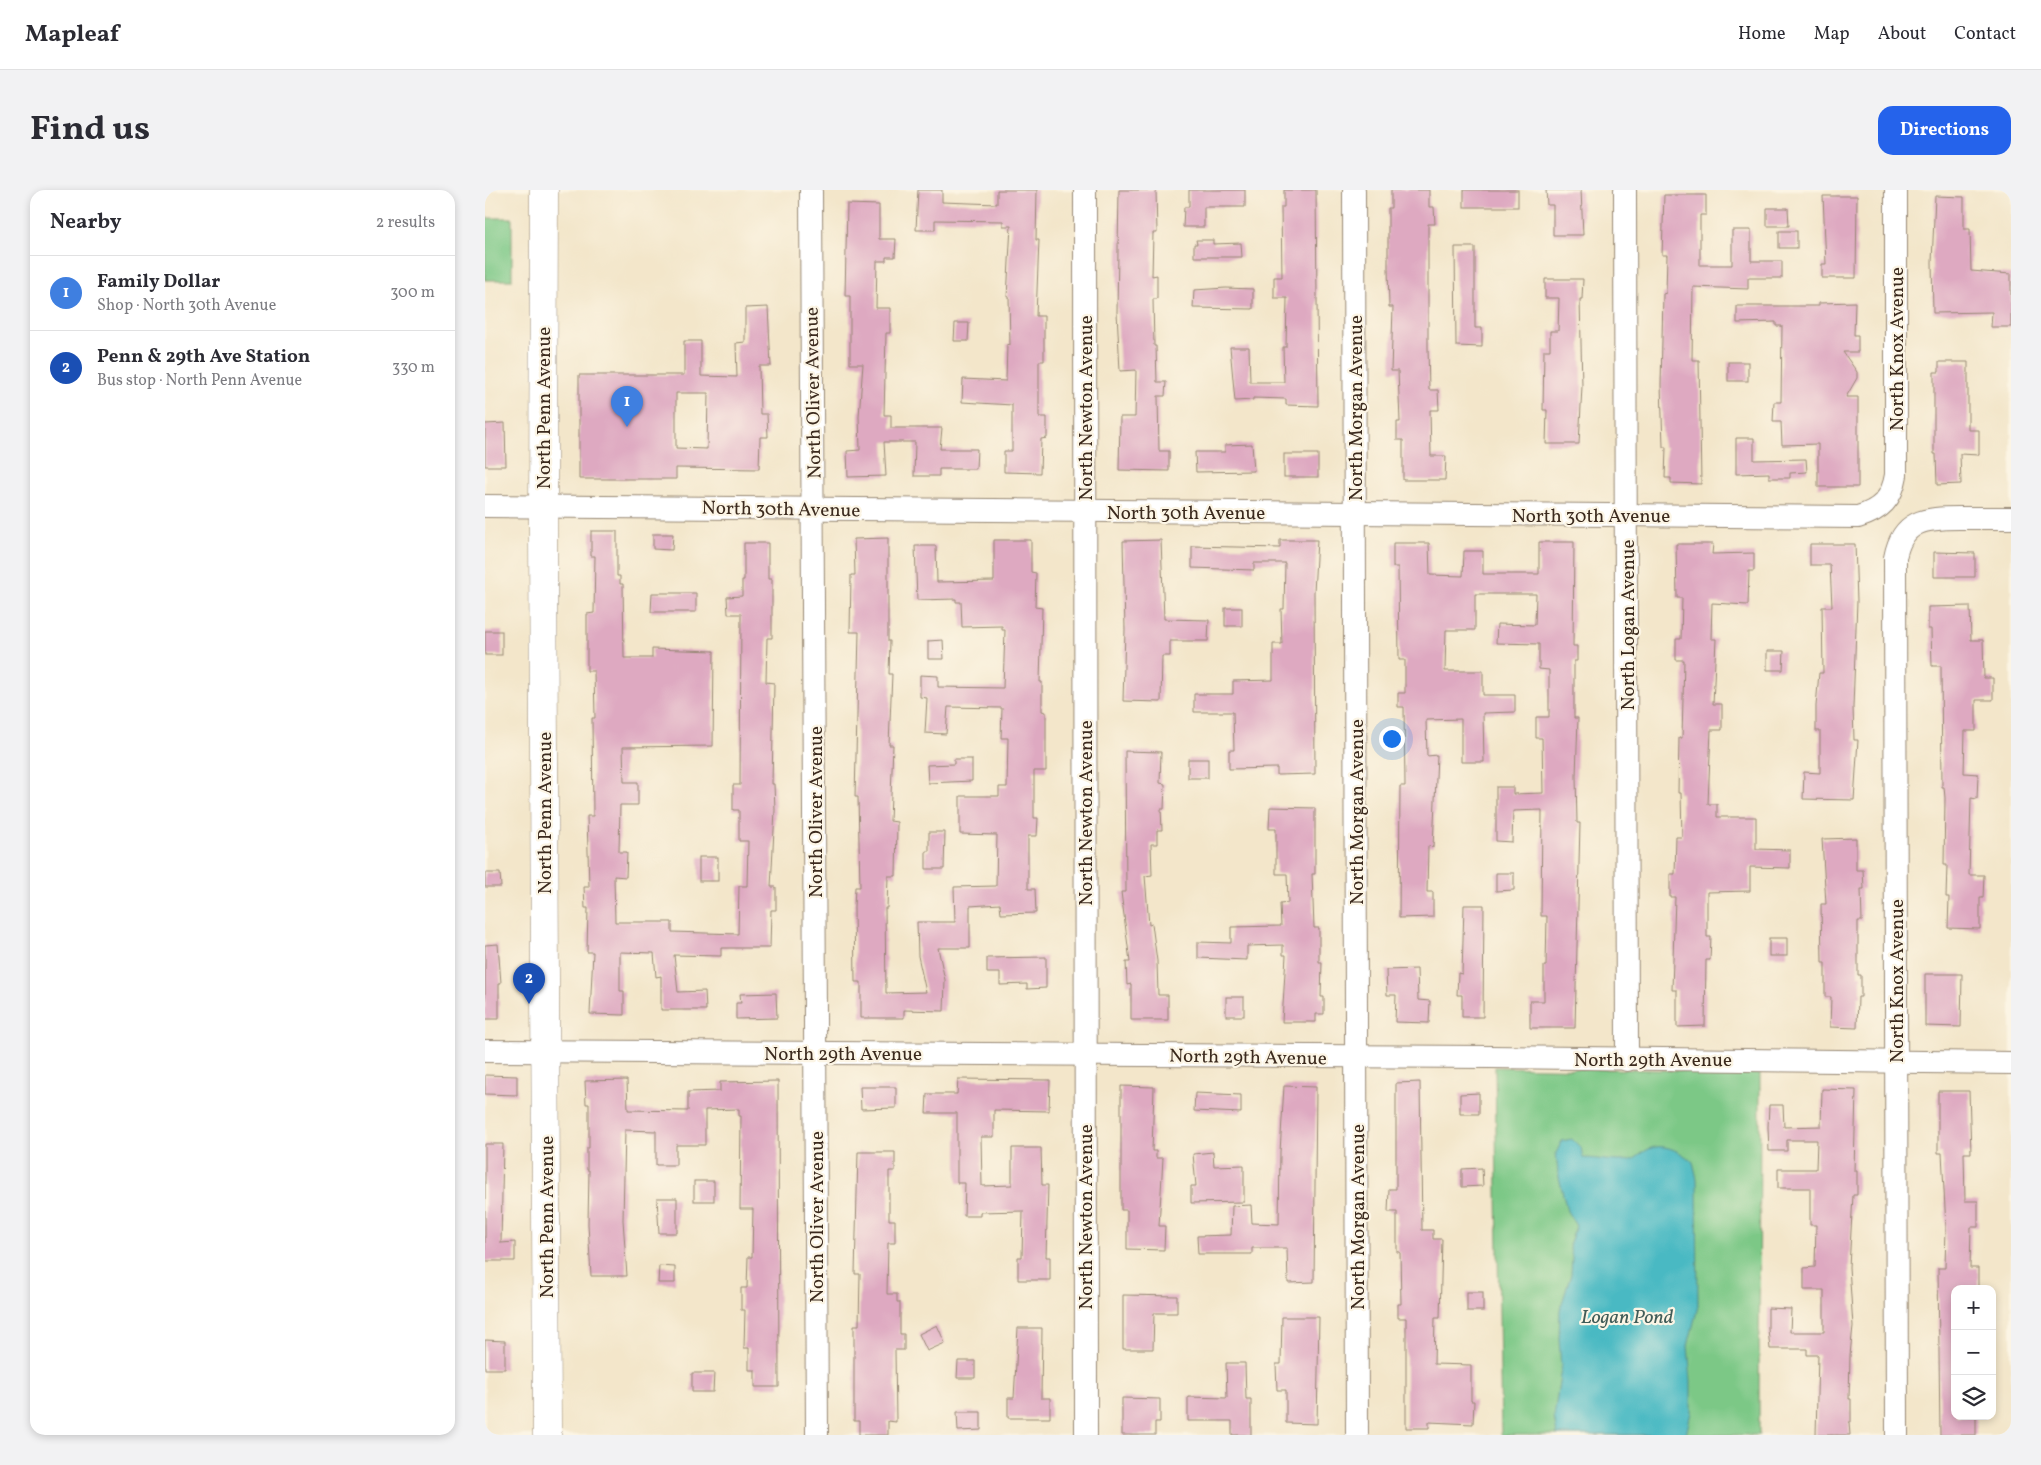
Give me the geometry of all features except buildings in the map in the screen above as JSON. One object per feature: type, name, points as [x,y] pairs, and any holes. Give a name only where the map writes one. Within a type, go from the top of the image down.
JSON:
[{"type":"main road","name":"North Penn Avenue","points":[[544,190],[543,506],[547,1435]]},
{"type":"street","name":"North Oliver Avenue","points":[[811,190],[817,1435]]},
{"type":"street","name":"North Newton Avenue","points":[[1085,190],[1086,1435]]},
{"type":"street","name":"North Morgan Avenue","points":[[1354,190],[1357,1435]]},
{"type":"street","name":"North Logan Avenue","points":[[1625,190],[1627,1060]]},
{"type":"street","name":"North Knox Avenue","points":[[1883,505],[1893,490],[1895,475],[1896,190]]},
{"type":"street","name":"North 30th Avenue","points":[[485,506],[1356,512],[1849,518],[1867,515],[1883,505]]},
{"type":"street","name":"North Knox Avenue","points":[[1897,1435],[1895,558],[1898,544],[1907,530],[1926,519],[2011,518]]},
{"type":"street","name":"North 29th Avenue","points":[[485,1051],[1085,1054],[2011,1063]]},
{"type":"green space","points":[[485,218],[512,218],[512,280],[485,280]]},
{"type":"green space","points":[[1495,1067],[1760,1072],[1759,1435],[1501,1435]]},
{"type":"water","name":"Logan Pond","points":[[1572,1139],[1581,1148],[1583,1158],[1618,1161],[1630,1160],[1647,1150],[1665,1147],[1677,1151],[1693,1162],[1697,1179],[1698,1306],[1688,1346],[1691,1412],[1686,1435],[1557,1435],[1554,1417],[1561,1368],[1560,1310],[1571,1274],[1572,1257],[1569,1245],[1576,1226],[1567,1211],[1558,1173],[1556,1153],[1562,1141]]},
{"type":"place","name":"Family Dollar","points":[[627,427]]},
{"type":"place","name":"Penn & 29th Ave Station","points":[[529,1004]]}]
